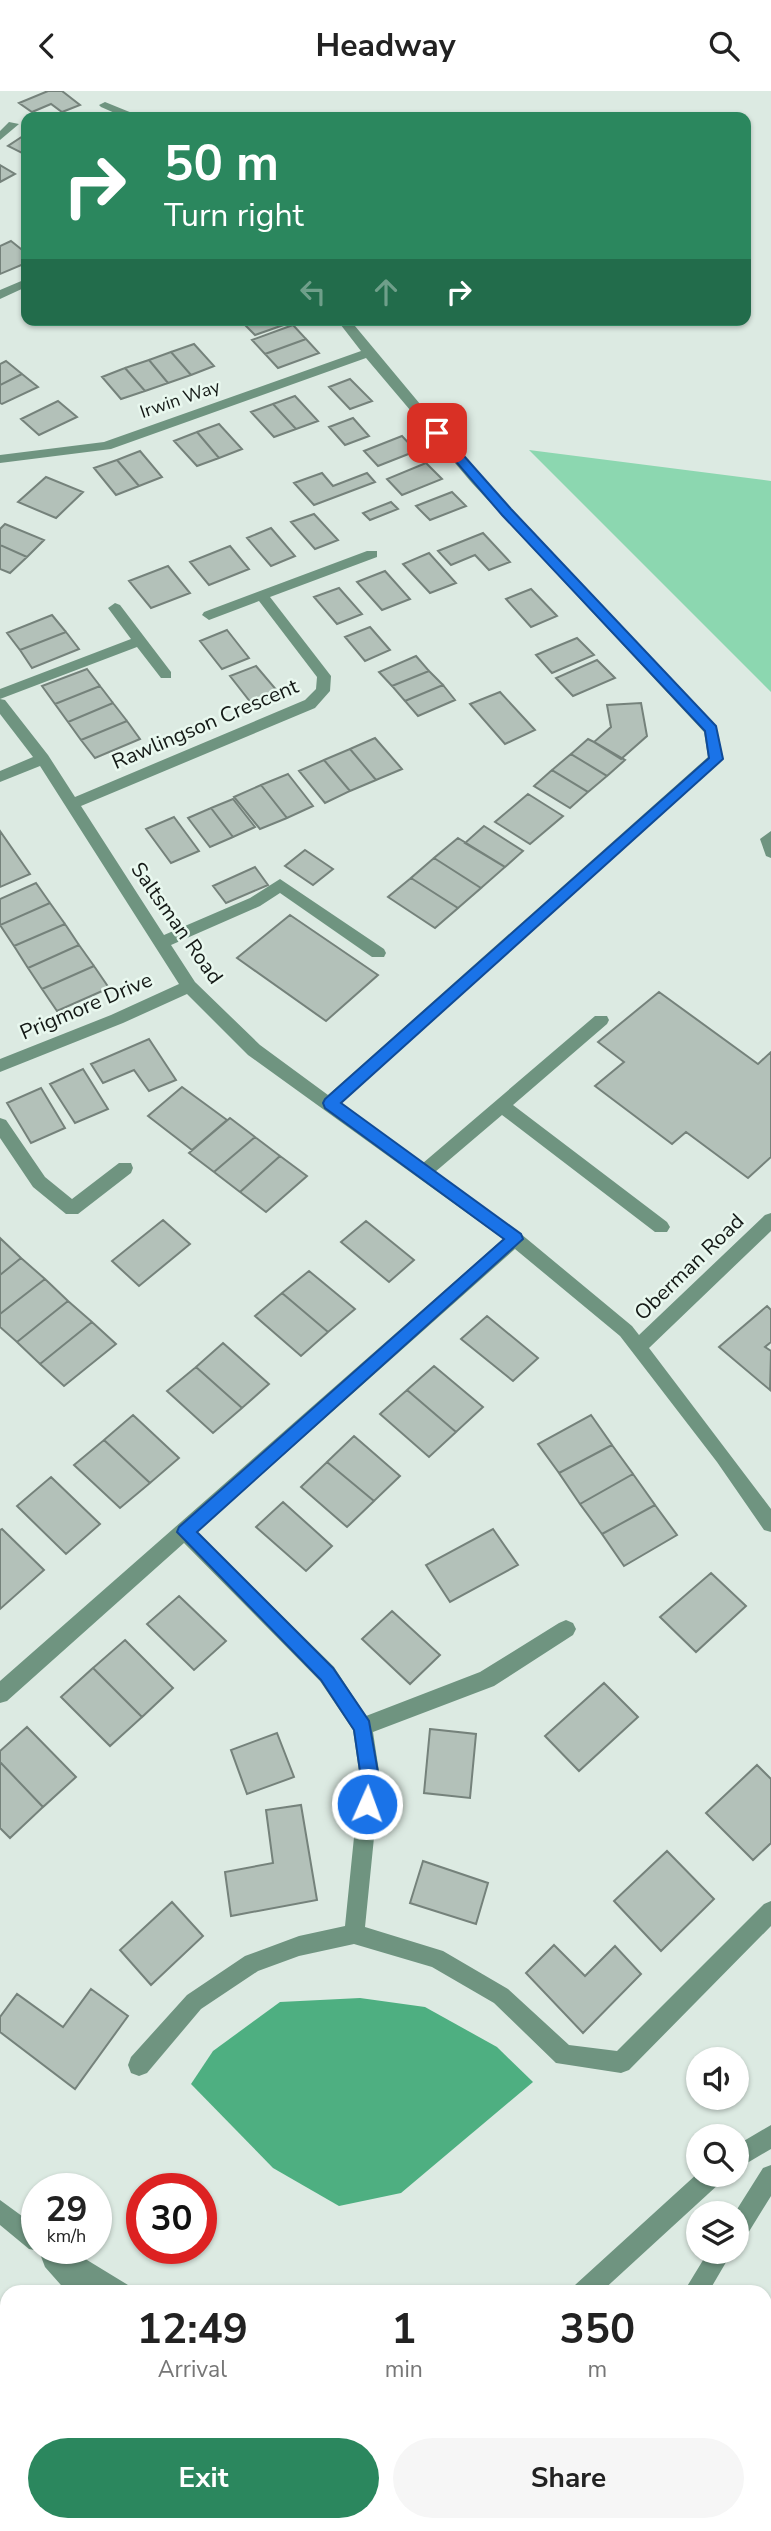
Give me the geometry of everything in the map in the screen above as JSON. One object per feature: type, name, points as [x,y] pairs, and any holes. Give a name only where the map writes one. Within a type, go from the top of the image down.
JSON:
[{"type":"street","points":[[105,105],[122,112]]},
{"type":"street","points":[[0,137],[13,124]]},
{"type":"street","points":[[0,295],[21,285]]},
{"type":"street","points":[[330,1103],[716,759],[711,730],[506,512],[348,326]]},
{"type":"street","name":"Irwin Way","points":[[0,459],[106,446],[368,353]]},
{"type":"street","points":[[209,615],[264,597],[372,554]]},
{"type":"street","name":"Rawlingson Crescent","points":[[72,804],[310,704],[323,691],[324,676],[264,597]]},
{"type":"street","points":[[115,608],[166,675]]},
{"type":"street","points":[[0,694],[138,641]]},
{"type":"street","name":"Saltsman Road","points":[[0,704],[43,759],[190,986],[254,1050],[515,1239],[626,1331],[723,1456],[771,1524]]},
{"type":"street","points":[[0,776],[43,759]]},
{"type":"street","points":[[771,837],[768,839],[771,852]]},
{"type":"street","points":[[161,943],[255,902],[280,885],[378,953]]},
{"type":"street","name":"Prigmore Drive","points":[[1,1065],[117,1019],[190,986]]},
{"type":"street","points":[[424,1172],[601,1020]]},
{"type":"street","points":[[502,1105],[661,1227]]},
{"type":"street","points":[[0,1125],[39,1182],[72,1209],[125,1168]]},
{"type":"street","name":"Oberman Road","points":[[639,1346],[771,1220]]},
{"type":"street","points":[[0,1695],[515,1239]]},
{"type":"street","points":[[186,1532],[327,1674],[362,1727],[370,1778],[354,1934]]},
{"type":"street","points":[[362,1727],[486,1679],[566,1629]]},
{"type":"street","points":[[139,2065],[194,2002],[253,1963],[299,1946],[354,1934],[436,1958],[501,1996],[564,2055],[621,2062],[771,1910]]},
{"type":"street","points":[[749,2150],[771,2136]]},
{"type":"street","points":[[749,2211],[771,2176]]},
{"type":"street","points":[[592,2285],[699,2187]]},
{"type":"street","points":[[0,2211],[21,2228]]},
{"type":"street","points":[[60,2264],[77,2285]]},
{"type":"street","points":[[72,2264],[107,2285]]},
{"type":"street","points":[[699,2285],[713,2264]]},
{"type":"shaded area","points":[[529,450],[771,481],[771,692]]},
{"type":"shaded area","points":[[360,1998],[425,2007],[497,2047],[533,2082],[401,2193],[339,2206],[273,2168],[191,2084],[213,2051],[280,2002]]},
{"type":"building","points":[[48,91],[62,91],[80,105],[62,112],[51,104],[32,112],[19,103]]},
{"type":"building","points":[[21,137],[21,152],[8,146]]},
{"type":"building","points":[[0,165],[15,174],[0,182]]},
{"type":"building","points":[[11,241],[21,249],[21,265],[0,274],[0,246]]},
{"type":"building","points":[[246,326],[281,326],[255,335]]},
{"type":"building","points":[[290,326],[294,326],[306,339],[265,354],[252,340]]},
{"type":"building","points":[[306,339],[319,353],[278,368],[265,354]]},
{"type":"building","points":[[194,344],[214,366],[191,375],[171,352]]},
{"type":"building","points":[[171,352],[191,375],[168,383],[149,360]]},
{"type":"building","points":[[149,360],[168,383],[145,391],[125,368]]},
{"type":"building","points":[[6,361],[22,374],[0,385],[0,364]]},
{"type":"building","points":[[125,368],[145,391],[121,399],[102,377]]},
{"type":"building","points":[[22,374],[38,387],[0,403],[0,385]]},
{"type":"building","points":[[350,379],[372,401],[350,409],[329,387]]},
{"type":"building","points":[[295,396],[318,421],[296,429],[273,404]]},
{"type":"building","points":[[58,401],[77,417],[39,435],[21,419]]},
{"type":"building","points":[[273,404],[296,429],[274,437],[251,412]]},
{"type":"building","points":[[353,418],[369,436],[345,445],[329,427]]},
{"type":"building","points":[[219,424],[242,449],[219,458],[197,432]]},
{"type":"building","points":[[197,432],[219,458],[197,466],[174,441]]},
{"type":"building","points":[[402,436],[416,451],[378,466],[364,451]]},
{"type":"building","points":[[140,451],[162,477],[139,486],[117,460]]},
{"type":"building","points":[[117,460],[139,486],[116,495],[94,468]]},
{"type":"building","points":[[426,463],[442,479],[402,495],[387,479]]},
{"type":"building","points":[[322,473],[333,486],[367,473],[375,482],[314,505],[294,483]]},
{"type":"building","points":[[46,477],[83,492],[56,518],[18,502]]},
{"type":"building","points":[[452,492],[466,506],[430,520],[416,506]]},
{"type":"building","points":[[391,502],[398,509],[370,520],[363,513]]},
{"type":"building","points":[[314,514],[338,540],[315,549],[291,522]]},
{"type":"building","points":[[5,524],[44,540],[27,557],[0,545],[0,529]]},
{"type":"building","points":[[271,528],[295,556],[271,566],[247,538]]},
{"type":"building","points":[[483,533],[510,562],[489,570],[475,555],[451,565],[438,551]]},
{"type":"building","points":[[0,545],[27,557],[10,573],[0,569]]},
{"type":"building","points":[[230,546],[249,569],[209,585],[190,562]]},
{"type":"building","points":[[429,553],[456,583],[430,593],[403,564]]},
{"type":"building","points":[[168,566],[190,593],[151,608],[129,581]]},
{"type":"building","points":[[385,571],[410,599],[382,610],[357,582]]},
{"type":"building","points":[[339,588],[362,614],[337,624],[314,597]]},
{"type":"building","points":[[531,589],[557,616],[531,627],[506,599]]},
{"type":"building","points":[[52,615],[66,632],[20,650],[7,633]]},
{"type":"building","points":[[370,627],[390,650],[365,661],[345,637]]},
{"type":"building","points":[[227,630],[249,658],[222,669],[200,641]]},
{"type":"building","points":[[66,632],[79,649],[32,668],[20,650]]},
{"type":"building","points":[[577,638],[594,655],[552,673],[536,655]]},
{"type":"building","points":[[416,656],[429,671],[392,686],[379,672]]},
{"type":"building","points":[[597,660],[615,678],[573,696],[556,678]]},
{"type":"building","points":[[256,666],[279,693],[252,704],[230,676]]},
{"type":"building","points":[[87,669],[100,686],[55,704],[42,686]]},
{"type":"building","points":[[429,671],[443,685],[405,701],[392,686]]},
{"type":"building","points":[[443,685],[455,700],[418,716],[405,701]]},
{"type":"building","points":[[100,686],[113,703],[68,722],[55,704]]},
{"type":"building","points":[[500,692],[535,730],[505,744],[470,704]]},
{"type":"building","points":[[113,703],[127,721],[81,740],[68,722]]},
{"type":"building","points":[[641,703],[647,736],[621,759],[594,742],[611,727],[607,705]]},
{"type":"building","points":[[127,721],[140,739],[95,758],[81,740]]},
{"type":"building","points":[[375,738],[402,769],[376,780],[350,749]]},
{"type":"building","points":[[588,739],[625,760],[607,776],[571,754]]},
{"type":"building","points":[[350,749],[376,780],[350,791],[324,760]]},
{"type":"building","points":[[571,754],[607,776],[588,792],[552,770]]},
{"type":"building","points":[[324,760],[350,791],[325,803],[299,771]]},
{"type":"building","points":[[552,770],[588,792],[570,808],[534,786]]},
{"type":"building","points":[[288,774],[313,806],[287,818],[261,785]]},
{"type":"building","points":[[261,785],[287,818],[260,829],[234,797]]},
{"type":"building","points":[[528,794],[563,816],[530,844],[495,822]]},
{"type":"building","points":[[233,799],[255,827],[233,837],[211,808]]},
{"type":"building","points":[[211,808],[233,837],[210,847],[188,818]]},
{"type":"building","points":[[174,817],[199,851],[171,863],[146,829]]},
{"type":"building","points":[[484,826],[523,851],[505,867],[465,843]]},
{"type":"building","points":[[0,831],[30,874],[0,887]]},
{"type":"building","points":[[458,838],[505,867],[481,888],[434,858]]},
{"type":"building","points":[[305,850],[333,869],[313,885],[285,866]]},
{"type":"building","points":[[434,858],[481,888],[458,908],[411,878]]},
{"type":"building","points":[[255,867],[268,885],[226,903],[213,886]]},
{"type":"building","points":[[411,878],[458,908],[435,928],[388,897]]},
{"type":"building","points":[[36,883],[50,903],[0,925],[0,899]]},
{"type":"building","points":[[50,903],[65,924],[14,946],[0,925]]},
{"type":"building","points":[[290,915],[378,975],[326,1021],[237,958]]},
{"type":"building","points":[[65,924],[79,945],[28,968],[14,946]]},
{"type":"building","points":[[79,945],[94,966],[42,989],[28,968]]},
{"type":"building","points":[[94,966],[109,988],[57,1011],[42,989]]},
{"type":"building","points":[[659,992],[758,1064],[771,1052],[771,1157],[748,1178],[686,1132],[672,1144],[595,1086],[624,1062],[598,1042]]},
{"type":"building","points":[[149,1039],[176,1080],[149,1091],[134,1070],[103,1083],[91,1064]]},
{"type":"building","points":[[83,1069],[108,1109],[75,1123],[50,1084]]},
{"type":"building","points":[[182,1087],[227,1120],[192,1150],[148,1116]]},
{"type":"building","points":[[41,1088],[65,1128],[31,1143],[7,1103]]},
{"type":"building","points":[[230,1118],[255,1137],[214,1172],[189,1153]]},
{"type":"building","points":[[255,1137],[280,1156],[240,1192],[214,1172]]},
{"type":"building","points":[[280,1156],[307,1176],[266,1212],[240,1192]]},
{"type":"building","points":[[163,1220],[190,1244],[139,1286],[112,1261]]},
{"type":"building","points":[[366,1221],[414,1260],[389,1282],[341,1242]]},
{"type":"building","points":[[0,1238],[21,1258],[0,1275]]},
{"type":"building","points":[[21,1258],[45,1279],[0,1314],[0,1275]]},
{"type":"building","points":[[309,1271],[355,1309],[328,1332],[282,1293]]},
{"type":"building","points":[[45,1279],[68,1301],[17,1342],[0,1327],[0,1314]]},
{"type":"building","points":[[282,1293],[328,1332],[301,1356],[255,1316]]},
{"type":"building","points":[[68,1301],[92,1322],[40,1364],[17,1342]]},
{"type":"building","points":[[767,1306],[771,1310],[771,1342],[765,1347],[771,1351],[770,1390],[719,1347]]},
{"type":"building","points":[[487,1316],[538,1358],[513,1381],[461,1339]]},
{"type":"building","points":[[92,1322],[116,1344],[64,1386],[40,1364]]},
{"type":"building","points":[[223,1343],[269,1384],[242,1408],[196,1367]]},
{"type":"building","points":[[434,1366],[483,1407],[456,1432],[407,1390]]},
{"type":"building","points":[[196,1367],[242,1408],[213,1433],[167,1391]]},
{"type":"building","points":[[407,1390],[456,1432],[429,1457],[380,1414]]},
{"type":"building","points":[[133,1415],[179,1458],[150,1483],[104,1440]]},
{"type":"building","points":[[591,1415],[612,1445],[559,1473],[538,1444]]},
{"type":"building","points":[[354,1436],[400,1476],[374,1501],[327,1462]]},
{"type":"building","points":[[104,1440],[150,1483],[120,1508],[74,1465]]},
{"type":"building","points":[[612,1445],[633,1474],[580,1504],[559,1473]]},
{"type":"building","points":[[327,1462],[374,1501],[347,1527],[301,1487]]},
{"type":"building","points":[[633,1474],[655,1505],[602,1534],[580,1504]]},
{"type":"building","points":[[51,1477],[100,1524],[66,1554],[17,1506]]},
{"type":"building","points":[[283,1502],[332,1546],[306,1571],[256,1527]]},
{"type":"building","points":[[655,1505],[677,1535],[624,1566],[602,1534]]},
{"type":"building","points":[[493,1529],[518,1565],[450,1602],[426,1565]]},
{"type":"building","points":[[0,1530],[44,1570],[0,1609]]},
{"type":"building","points":[[711,1573],[746,1606],[696,1652],[660,1617]]},
{"type":"building","points":[[179,1596],[226,1641],[194,1670],[147,1624]]},
{"type":"building","points":[[392,1611],[440,1655],[410,1684],[362,1639]]},
{"type":"building","points":[[125,1640],[173,1688],[142,1717],[93,1668]]},
{"type":"building","points":[[93,1668],[142,1717],[110,1746],[61,1697]]},
{"type":"building","points":[[604,1683],[638,1717],[579,1771],[545,1736]]},
{"type":"building","points":[[27,1727],[76,1777],[43,1807],[0,1762],[0,1751]]},
{"type":"building","points":[[430,1729],[476,1734],[470,1798],[424,1793]]},
{"type":"building","points":[[277,1733],[294,1777],[247,1794],[231,1750]]},
{"type":"building","points":[[0,1762],[43,1807],[10,1838],[0,1828]]},
{"type":"building","points":[[757,1765],[771,1779],[771,1843],[753,1860],[706,1813]]},
{"type":"building","points":[[301,1805],[317,1900],[231,1916],[225,1872],[273,1863],[266,1810]]},
{"type":"building","points":[[667,1851],[714,1899],[661,1951],[614,1901]]},
{"type":"building","points":[[423,1861],[488,1883],[476,1924],[410,1903]]},
{"type":"building","points":[[172,1902],[203,1936],[151,1985],[120,1950]]},
{"type":"building","points":[[554,1945],[585,1976],[615,1946],[641,1974],[583,2033],[526,1973]]},
{"type":"building","points":[[91,1989],[128,2016],[75,2089],[0,2032],[0,2017],[17,1994],[63,2027]]},
{"type":"route","points":[[367,1804],[370,1778],[362,1727],[327,1674],[186,1532],[515,1239],[330,1103],[716,759],[711,730],[506,512],[437,433]]}]
